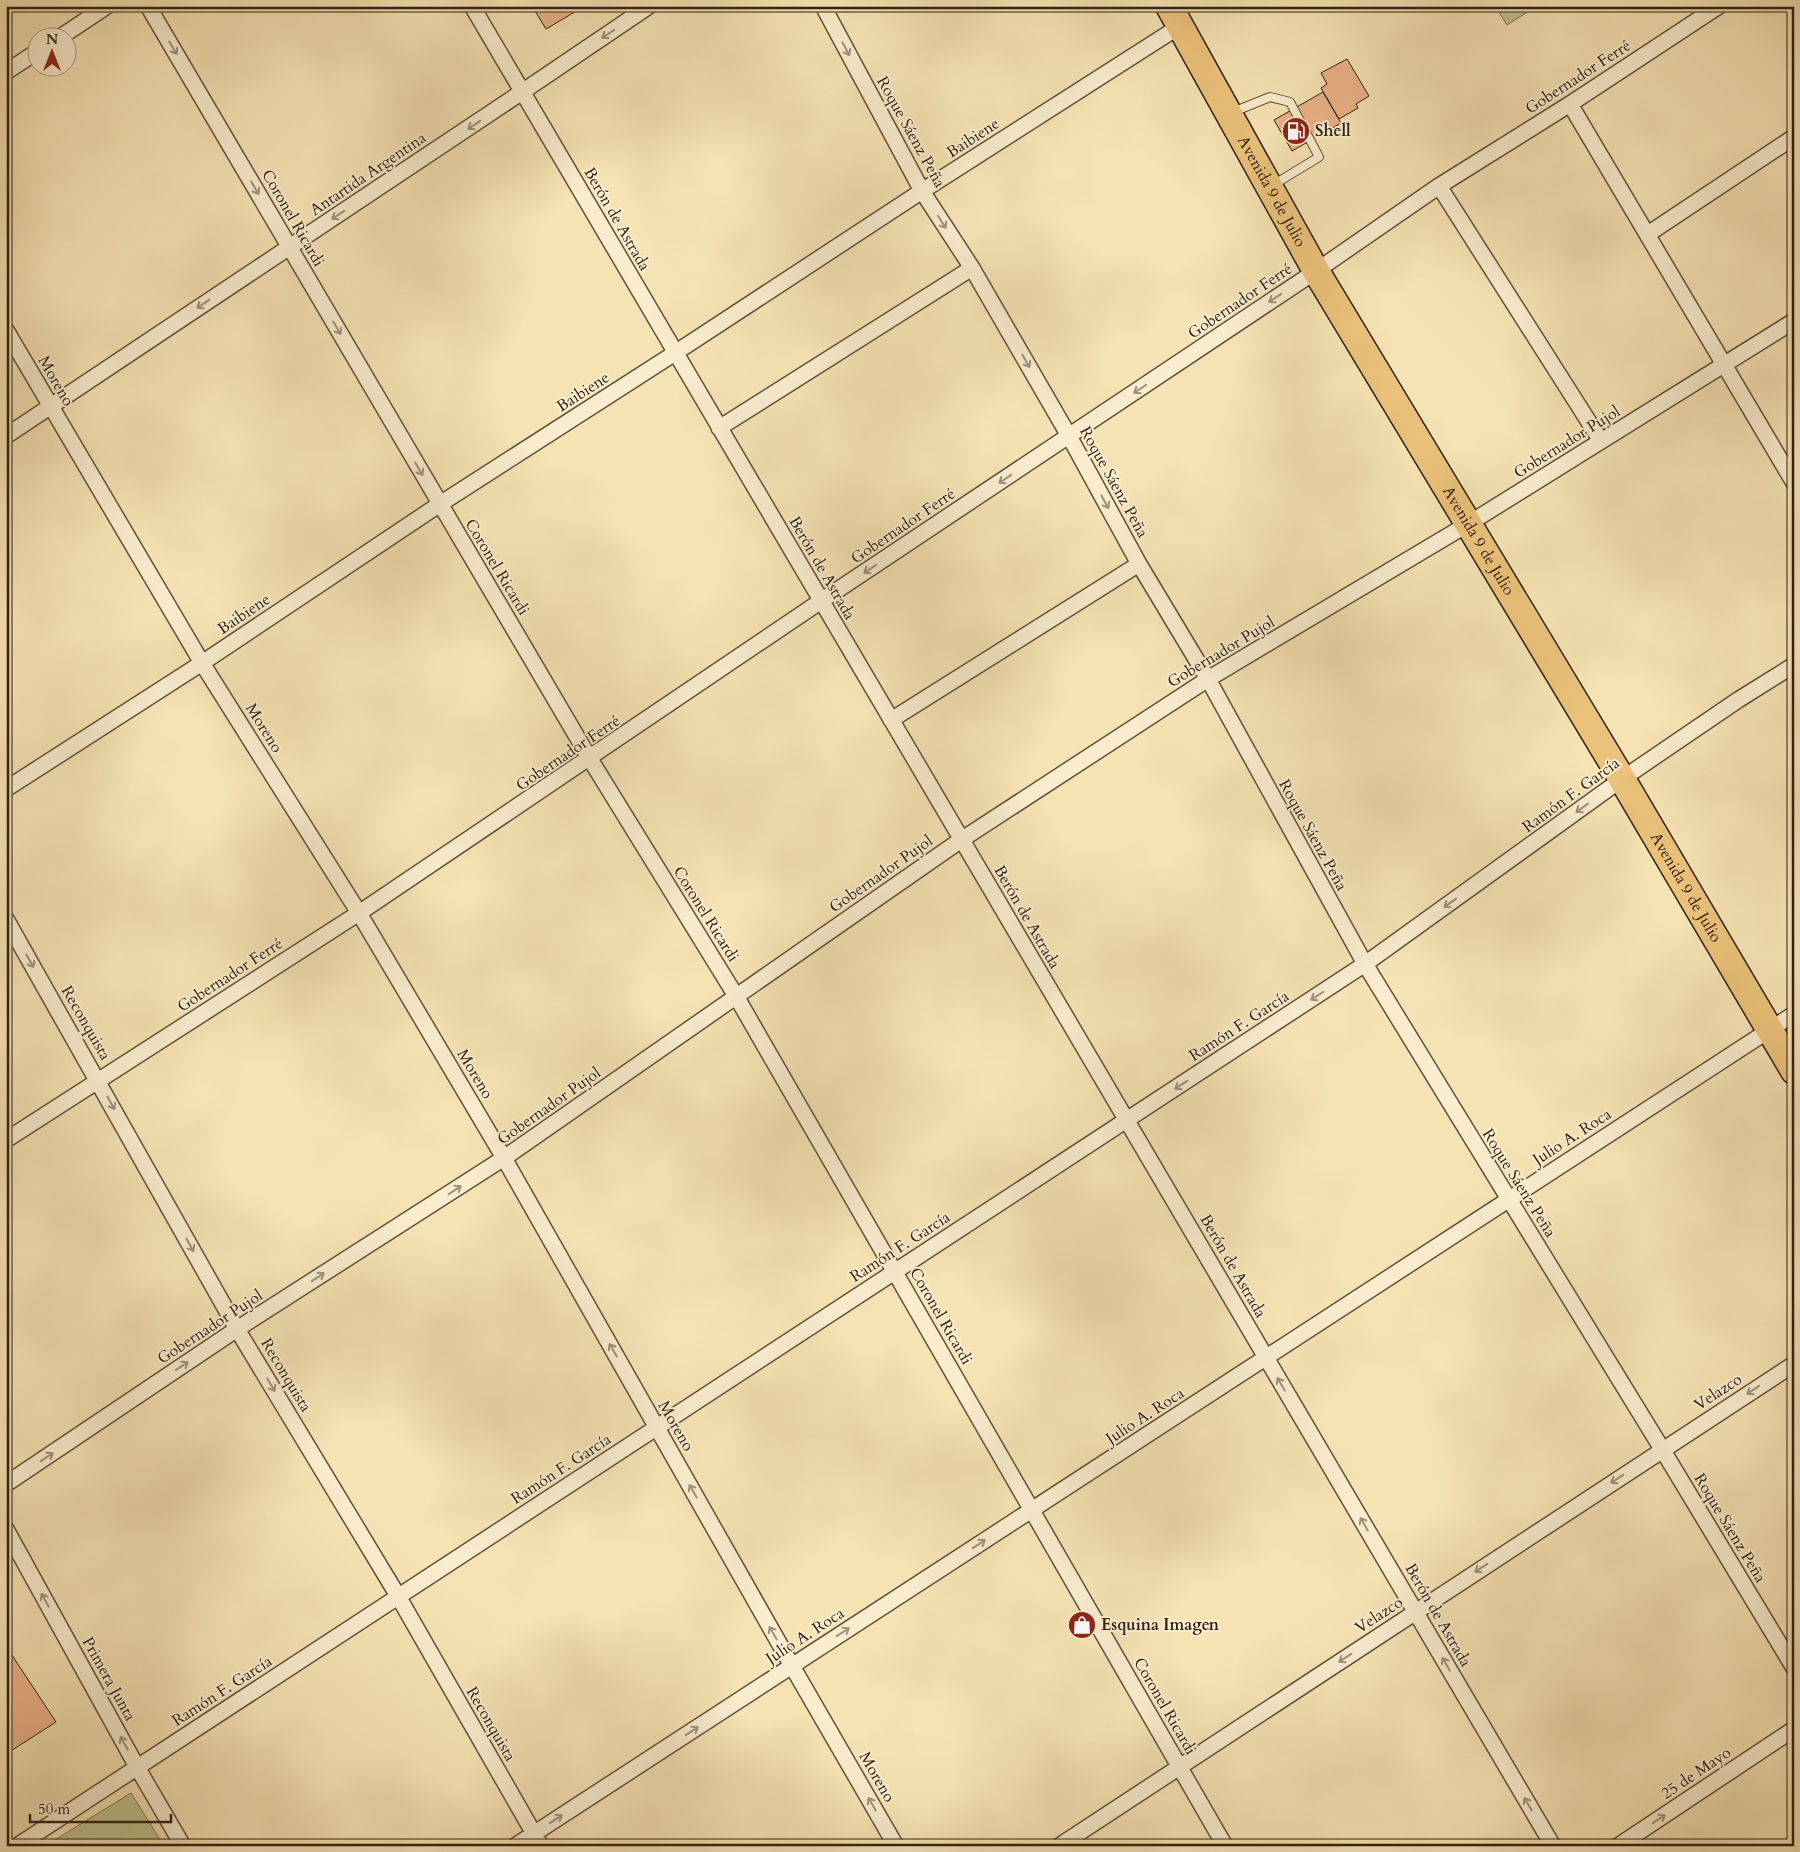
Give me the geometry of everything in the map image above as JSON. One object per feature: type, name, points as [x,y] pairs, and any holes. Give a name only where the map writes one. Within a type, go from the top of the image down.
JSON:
[{"type":"highway","name":"Avenida 9 de Julio","points":[[1175,16],[1316,271],[1622,779],[1794,1071]]},
{"type":"street","points":[[74,28],[107,6]]},
{"type":"street","name":"Coronel Ricardi","points":[[148,6],[590,759],[736,996],[1225,1846]]},
{"type":"street","name":"Berón de Astrada","points":[[472,6],[1553,1846]]},
{"type":"street","name":"Antartida Argentina","points":[[6,436],[648,6]]},
{"type":"street","name":"Roque Sáenz Peña","points":[[823,6],[922,191],[972,268],[1069,436],[1139,564],[1208,680],[1365,964],[1794,1668]]},
{"type":"street","name":"Gobernador Ferré","points":[[6,1140],[359,913],[590,759],[821,601],[1316,271],[1439,186],[1570,104],[1719,6]]},
{"type":"street","name":"Baibiene","points":[[6,789],[202,663],[440,504],[676,353],[922,191],[1175,16]]},
{"type":"street","points":[[6,72],[28,58]]},
{"type":"street","points":[[1570,104],[1648,234],[1723,366],[1794,483]]},
{"type":"street","points":[[1648,234],[1794,137]]},
{"type":"street","points":[[1439,186],[1601,441]]},
{"type":"street","points":[[720,428],[972,268]]},
{"type":"street","name":"Gobernador Pujol","points":[[6,1484],[237,1329],[504,1158],[962,840],[1208,680],[1468,524],[1794,321]]},
{"type":"street","name":"Moreno","points":[[6,330],[202,663],[359,913],[504,1158],[896,1846]]},
{"type":"street","points":[[891,720],[1139,564]]},
{"type":"street","name":"Ramón F. García","points":[[17,1846],[1365,964],[1622,779],[1738,700],[1794,665]]},
{"type":"street","name":"Reconquista","points":[[6,919],[237,1329],[398,1596],[537,1840]]},
{"type":"street","name":"Julio A. Roca","points":[[515,1846],[537,1840],[792,1666],[1794,1014]]},
{"type":"street","name":"Velazco","points":[[1059,1846],[1794,1364]]},
{"type":"street","name":"Primera Junta","points":[[6,1529],[137,1767],[183,1846]]},
{"type":"street","name":"25 de Mayo","points":[[1618,1846],[1794,1729]]},
{"type":"lane","points":[[1229,114],[1270,97],[1290,102],[1319,157],[1269,187]]},
{"type":"green space","points":[[1495,6],[1537,6],[1507,25]]},
{"type":"green space","points":[[131,1793],[164,1846],[45,1846]]},
{"type":"building","points":[[532,6],[585,6],[546,29]]},
{"type":"building","points":[[1347,59],[1369,96],[1356,104],[1358,108],[1339,119],[1321,88],[1327,84],[1321,73]]},
{"type":"building","points":[[1323,92],[1341,123],[1292,151],[1274,120]]},
{"type":"building","points":[[6,1646],[56,1722],[6,1754]]},
{"type":"place","name":"Shell","points":[[1296,131]]},
{"type":"place","name":"Esquina Imagen","points":[[1082,1625]]}]
